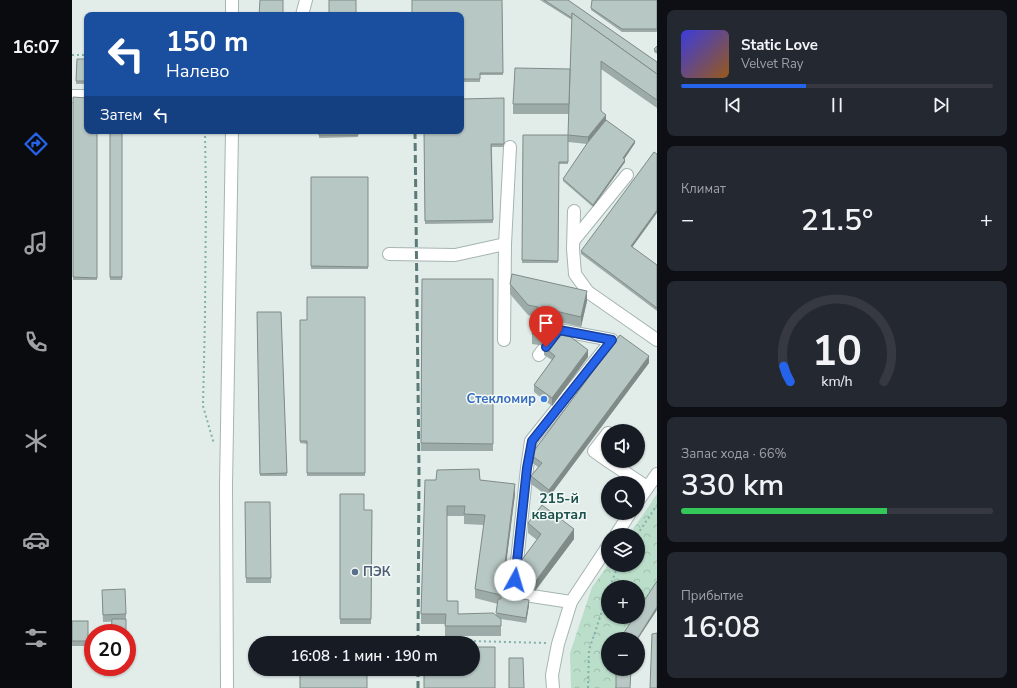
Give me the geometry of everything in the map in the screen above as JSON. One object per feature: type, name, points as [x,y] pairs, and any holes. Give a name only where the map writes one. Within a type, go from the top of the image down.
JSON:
[{"type":"street","points":[[232,0],[232,12]]},
{"type":"street","points":[[303,12],[306,0]]},
{"type":"street","points":[[72,96],[84,96]]},
{"type":"street","points":[[227,688],[226,486],[232,134]]},
{"type":"street","points":[[504,340],[505,244],[510,147]]},
{"type":"street","points":[[574,240],[627,175]]},
{"type":"street","points":[[574,211],[575,274],[588,292],[657,340]]},
{"type":"street","points":[[389,254],[455,255],[505,244]]},
{"type":"street","points":[[539,355],[559,330],[612,340],[532,441],[527,468],[515,580],[525,595],[571,602]]},
{"type":"street","points":[[601,442],[594,451],[601,456]]},
{"type":"street","points":[[618,468],[647,488]]},
{"type":"street","points":[[645,491],[657,474]]},
{"type":"street","points":[[553,688],[552,675],[558,644],[571,602],[601,557]]},
{"type":"path","points":[[72,55],[84,55]]},
{"type":"path","points":[[205,134],[206,197],[203,406],[215,449]]},
{"type":"path","points":[[642,528],[657,504]]},
{"type":"path","points":[[588,688],[589,650],[601,614]]},
{"type":"path","points":[[480,642],[558,644]]},
{"type":"green space","points":[[657,494],[657,583],[645,602],[645,580],[601,580],[601,624],[631,624],[625,632],[601,632],[601,676],[616,676],[616,688],[571,688],[570,653],[592,587],[603,572],[645,572],[645,528],[634,528],[639,520],[645,520],[645,512]]},
{"type":"building","points":[[260,0],[283,0],[283,12],[259,12]]},
{"type":"building","points":[[329,0],[356,0],[356,12],[329,12]]},
{"type":"building","points":[[412,0],[502,0],[503,73],[480,73],[480,79],[464,79],[464,12],[412,12]]},
{"type":"building","points":[[544,0],[568,0],[657,62],[657,74],[572,13],[572,18]]},
{"type":"building","points":[[592,0],[657,0],[657,29],[622,29],[591,8]]},
{"type":"building","points":[[572,13],[657,74],[657,100],[601,61],[601,111],[606,115],[588,137],[568,135]]},
{"type":"building","points":[[77,59],[84,59],[84,81],[76,81]]},
{"type":"building","points":[[515,68],[570,69],[569,104],[513,104]]},
{"type":"building","points":[[73,97],[84,98],[84,134],[97,134],[97,278],[73,277]]},
{"type":"building","points":[[504,98],[504,144],[491,144],[493,220],[425,221],[424,134],[464,134],[464,99]]},
{"type":"building","points":[[606,120],[635,141],[623,158],[625,160],[593,205],[563,179],[588,142]]},
{"type":"building","points":[[110,134],[122,134],[122,277],[110,277]]},
{"type":"building","points":[[358,134],[358,135],[319,135]]},
{"type":"building","points":[[523,135],[568,135],[568,162],[559,162],[558,261],[522,260]]},
{"type":"building","points":[[654,152],[657,154],[657,210],[631,246],[657,265],[657,308],[581,251]]},
{"type":"building","points":[[311,177],[368,177],[368,267],[311,266]]},
{"type":"building","points":[[512,274],[587,291],[581,317],[551,310],[545,337],[532,334],[538,307],[528,305],[510,284]]},
{"type":"building","points":[[422,279],[493,279],[493,444],[421,443]]},
{"type":"building","points":[[307,297],[365,297],[365,473],[307,473],[307,441],[300,441],[300,320],[307,320]]},
{"type":"building","points":[[257,312],[281,312],[287,473],[260,474]]},
{"type":"building","points":[[559,328],[588,350],[552,398],[534,385],[555,356],[544,347]]},
{"type":"building","points":[[620,335],[649,356],[549,490],[531,476],[542,463],[531,455]]},
{"type":"building","points":[[479,469],[480,480],[515,484],[501,595],[475,589],[485,515],[464,514],[465,506],[447,506],[447,601],[458,601],[458,614],[493,613],[501,619],[501,626],[445,626],[446,614],[421,614],[425,480],[436,480],[437,470]]},
{"type":"building","points":[[340,494],[364,494],[364,510],[372,510],[371,619],[340,619]]},
{"type":"building","points":[[245,502],[270,502],[271,578],[246,578]]},
{"type":"building","points":[[542,505],[574,529],[535,582],[527,575],[532,569],[521,561],[541,534],[528,523]]},
{"type":"building","points":[[657,581],[657,607],[641,632],[624,632],[630,624],[645,624],[645,599]]},
{"type":"building","points":[[125,589],[126,614],[103,615],[102,590]]},
{"type":"building","points":[[501,595],[529,600],[526,618],[496,613],[498,599],[501,599]]},
{"type":"building","points":[[112,619],[126,619],[126,624],[112,624]]},
{"type":"building","points":[[72,621],[88,621],[88,624],[84,624],[84,641],[72,641]]},
{"type":"building","points":[[657,633],[657,688],[650,688],[652,634]]},
{"type":"building","points":[[480,647],[495,647],[495,688],[424,688],[424,676],[480,676]]},
{"type":"building","points":[[509,658],[523,658],[524,688],[509,688]]},
{"type":"building","points":[[300,676],[367,676],[367,688],[300,688]]},
{"type":"building","points":[[616,676],[631,676],[630,688],[616,688]]},
{"type":"railway","points":[[415,134],[419,471],[418,636]]},
{"type":"railway","points":[[418,676],[418,688]]},
{"type":"place","name":"Стекломир","points":[[544,399]]},
{"type":"place","name":"ПЭК","points":[[355,572]]},
{"type":"district","name":"215-й квартал","points":[[559,506]]},
{"type":"route","points":[[515,580],[527,468],[532,441],[612,340],[559,330],[546,347]]}]
